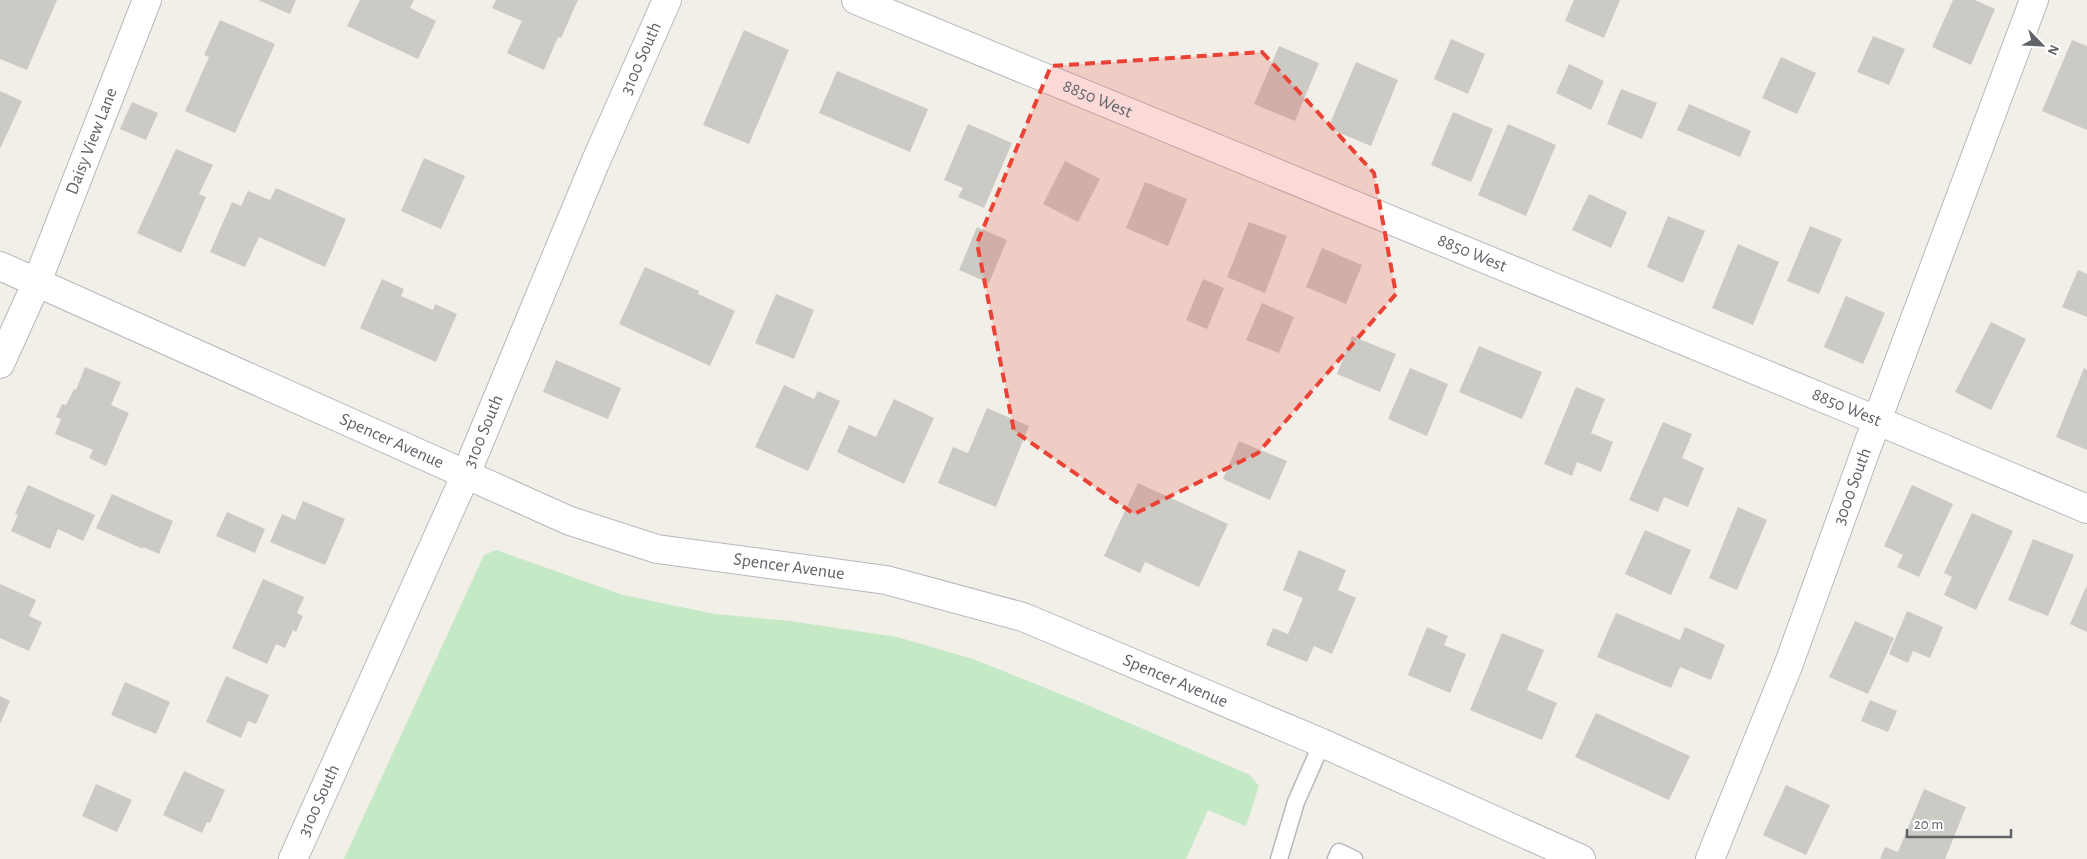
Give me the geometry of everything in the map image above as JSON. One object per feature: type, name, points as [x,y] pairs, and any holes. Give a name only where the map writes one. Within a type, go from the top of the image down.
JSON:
[{"type":"street","name":"Daisy View Lane","points":[[0,364],[37,282],[147,0]]},
{"type":"street","name":"3100 South","points":[[293,859],[466,474],[595,162],[667,0]]},
{"type":"street","name":"8850 West","points":[[856,0],[1876,420],[2087,509]]},
{"type":"street","name":"3000 South","points":[[1710,859],[1788,666],[1876,420],[2034,0]]},
{"type":"street","name":"Spencer Avenue","points":[[0,266],[570,521],[657,549],[886,580],[1023,617],[1322,743],[1581,859]]},
{"type":"lane","points":[[1279,859],[1296,802],[1322,743]]},
{"type":"lane","points":[[1336,859],[1339,852],[1354,859]]},
{"type":"highlighted area","points":[[1262,52],[1374,173],[1396,294],[1258,453],[1134,514],[1014,431],[977,243],[1051,66]]},
{"type":"green space","points":[[496,550],[623,595],[715,614],[790,621],[897,637],[973,659],[1085,704],[1250,775],[1259,786],[1246,826],[1208,810],[1186,859],[344,859],[484,555]]},
{"type":"building","points":[[0,0],[57,0],[27,70],[0,59]]},
{"type":"building","points":[[258,0],[296,0],[290,14]]},
{"type":"building","points":[[360,0],[414,0],[410,8],[436,21],[418,59],[347,26]]},
{"type":"building","points":[[496,0],[578,0],[561,38],[558,37],[544,70],[507,53],[522,21],[492,8]]},
{"type":"building","points":[[1574,0],[1620,0],[1604,38],[1565,21]]},
{"type":"building","points":[[1953,0],[1975,0],[1995,9],[1971,65],[1932,47]]},
{"type":"building","points":[[220,20],[275,44],[235,133],[185,111],[209,57],[204,55]]},
{"type":"building","points":[[744,30],[789,50],[749,144],[703,125]]},
{"type":"building","points":[[1873,36],[1905,49],[1889,85],[1857,72]]},
{"type":"building","points":[[1451,39],[1485,54],[1468,94],[1434,79]]},
{"type":"building","points":[[2072,40],[2087,46],[2087,130],[2042,111]]},
{"type":"building","points":[[1279,46],[1319,63],[1295,121],[1254,104]]},
{"type":"building","points":[[1781,57],[1816,73],[1797,114],[1762,98]]},
{"type":"building","points":[[1356,62],[1398,80],[1371,146],[1328,128]]},
{"type":"building","points":[[1569,64],[1604,81],[1591,110],[1556,93]]},
{"type":"building","points":[[837,71],[928,109],[910,152],[819,113]]},
{"type":"building","points":[[1621,89],[1657,103],[1642,139],[1607,124]]},
{"type":"building","points":[[0,91],[22,101],[0,149]]},
{"type":"building","points":[[132,102],[158,113],[146,140],[120,129]]},
{"type":"building","points":[[1689,104],[1751,131],[1740,157],[1677,130]]},
{"type":"building","points":[[1453,112],[1493,129],[1471,182],[1431,165]]},
{"type":"building","points":[[968,124],[1012,143],[984,208],[958,197],[963,188],[944,180]]},
{"type":"building","points":[[1508,124],[1556,145],[1526,216],[1478,195]]},
{"type":"building","points":[[176,149],[213,165],[199,194],[206,197],[181,253],[137,233]]},
{"type":"building","points":[[424,158],[465,176],[441,229],[401,211]]},
{"type":"building","points":[[1065,161],[1100,179],[1078,222],[1043,204]]},
{"type":"building","points":[[1145,182],[1187,199],[1168,246],[1126,228]]},
{"type":"building","points":[[276,188],[346,219],[325,267],[259,237],[245,267],[210,252],[232,202],[241,206],[248,191],[270,200]]},
{"type":"building","points":[[1589,194],[1627,212],[1611,248],[1572,230]]},
{"type":"building","points":[[1668,216],[1705,231],[1683,283],[1647,267]]},
{"type":"building","points":[[1249,222],[1287,236],[1265,293],[1227,277]]},
{"type":"building","points":[[1810,226],[1842,239],[1819,294],[1787,281]]},
{"type":"building","points":[[977,227],[1007,240],[989,283],[959,270]]},
{"type":"building","points":[[1738,244],[1779,262],[1753,325],[1712,308]]},
{"type":"building","points":[[1322,248],[1362,265],[1346,304],[1306,287]]},
{"type":"building","points":[[645,267],[699,291],[698,294],[735,311],[710,366],[619,324]]},
{"type":"building","points":[[2078,270],[2087,274],[2087,317],[2062,307]]},
{"type":"building","points":[[382,279],[404,289],[401,296],[433,310],[435,304],[457,314],[436,362],[360,328]]},
{"type":"building","points":[[1203,279],[1224,288],[1207,329],[1186,320]]},
{"type":"building","points":[[776,294],[814,310],[794,359],[755,343]]},
{"type":"building","points":[[1846,296],[1885,313],[1863,364],[1824,347]]},
{"type":"building","points":[[1262,303],[1294,317],[1279,353],[1246,340]]},
{"type":"building","points":[[1991,322],[2026,339],[1991,410],[1955,392]]},
{"type":"building","points":[[1352,336],[1396,354],[1380,392],[1337,374]]},
{"type":"building","points":[[1479,346],[1542,372],[1522,419],[1459,392]]},
{"type":"building","points":[[556,360],[621,388],[608,419],[543,392]]},
{"type":"building","points":[[85,367],[121,382],[111,405],[129,413],[106,466],[89,458],[93,450],[55,434],[61,419],[56,417],[62,404],[66,405],[74,389],[76,390]]},
{"type":"building","points":[[1410,368],[1448,384],[1427,436],[1388,419]]},
{"type":"building","points":[[2084,368],[2087,370],[2087,450],[2056,437]]},
{"type":"building","points":[[784,385],[814,399],[818,391],[840,401],[808,471],[755,447]]},
{"type":"building","points":[[1576,387],[1605,399],[1591,433],[1613,442],[1601,472],[1577,462],[1572,476],[1544,464]]},
{"type":"building","points":[[894,399],[934,418],[904,484],[837,452],[849,425],[876,437]]},
{"type":"building","points":[[987,408],[1029,426],[996,507],[938,483],[953,447],[968,453]]},
{"type":"building","points":[[1663,422],[1692,434],[1682,458],[1704,468],[1688,507],[1664,497],[1658,512],[1629,500]]},
{"type":"building","points":[[1239,441],[1287,461],[1270,500],[1223,479]]},
{"type":"building","points":[[1138,483],[1228,524],[1199,587],[1145,562],[1140,573],[1104,556]]},
{"type":"building","points":[[28,485],[95,515],[83,541],[58,529],[50,549],[11,531],[18,515],[15,514]]},
{"type":"building","points":[[1912,485],[1953,504],[1919,577],[1897,567],[1903,555],[1884,546]]},
{"type":"building","points":[[112,494],[173,521],[159,554],[96,528]]},
{"type":"building","points":[[303,501],[345,519],[325,565],[270,542],[282,514],[295,520]]},
{"type":"building","points":[[1738,507],[1767,520],[1737,590],[1709,578]]},
{"type":"building","points":[[227,512],[265,529],[255,553],[216,536]]},
{"type":"building","points":[[1972,513],[2013,531],[1976,610],[1944,595],[1952,577],[1944,573]]},
{"type":"building","points":[[1645,530],[1691,550],[1671,595],[1625,574]]},
{"type":"building","points":[[2033,539],[2074,555],[2048,616],[2008,600]]},
{"type":"building","points":[[1299,550],[1346,570],[1338,590],[1356,598],[1332,654],[1314,646],[1307,662],[1266,645],[1273,628],[1288,634],[1303,598],[1283,590]]},
{"type":"building","points":[[263,579],[304,597],[297,613],[303,616],[296,632],[293,630],[285,648],[276,644],[267,664],[232,648]]},
{"type":"building","points":[[0,584],[36,600],[29,616],[42,622],[29,651],[0,638]]},
{"type":"building","points":[[2087,585],[2087,632],[2070,624]]},
{"type":"building","points":[[1907,611],[1943,627],[1930,658],[1913,651],[1908,663],[1889,654]]},
{"type":"building","points":[[1616,613],[1680,640],[1685,627],[1725,645],[1711,680],[1680,667],[1671,688],[1597,657]]},
{"type":"building","points":[[1855,621],[1894,638],[1868,694],[1829,677]]},
{"type":"building","points":[[1427,627],[1448,636],[1444,645],[1466,654],[1450,693],[1408,675]]},
{"type":"building","points":[[1502,633],[1544,650],[1527,690],[1557,703],[1542,740],[1470,710]]},
{"type":"building","points":[[226,676],[269,695],[256,724],[248,721],[241,738],[206,722]]},
{"type":"building","points":[[125,682],[170,702],[156,734],[111,715]]},
{"type":"building","points":[[0,696],[10,701],[0,724]]},
{"type":"building","points":[[1870,700],[1897,711],[1888,732],[1861,721]]},
{"type":"building","points":[[1596,713],[1690,756],[1669,800],[1575,757]]},
{"type":"building","points":[[184,771],[225,790],[210,823],[207,822],[202,833],[163,815]]},
{"type":"building","points":[[96,784],[132,800],[117,832],[82,816]]},
{"type":"building","points":[[1786,785],[1830,805],[1806,855],[1763,835]]},
{"type":"building","points":[[1924,789],[1966,807],[1945,859],[1880,859],[1885,847],[1898,852]]}]
